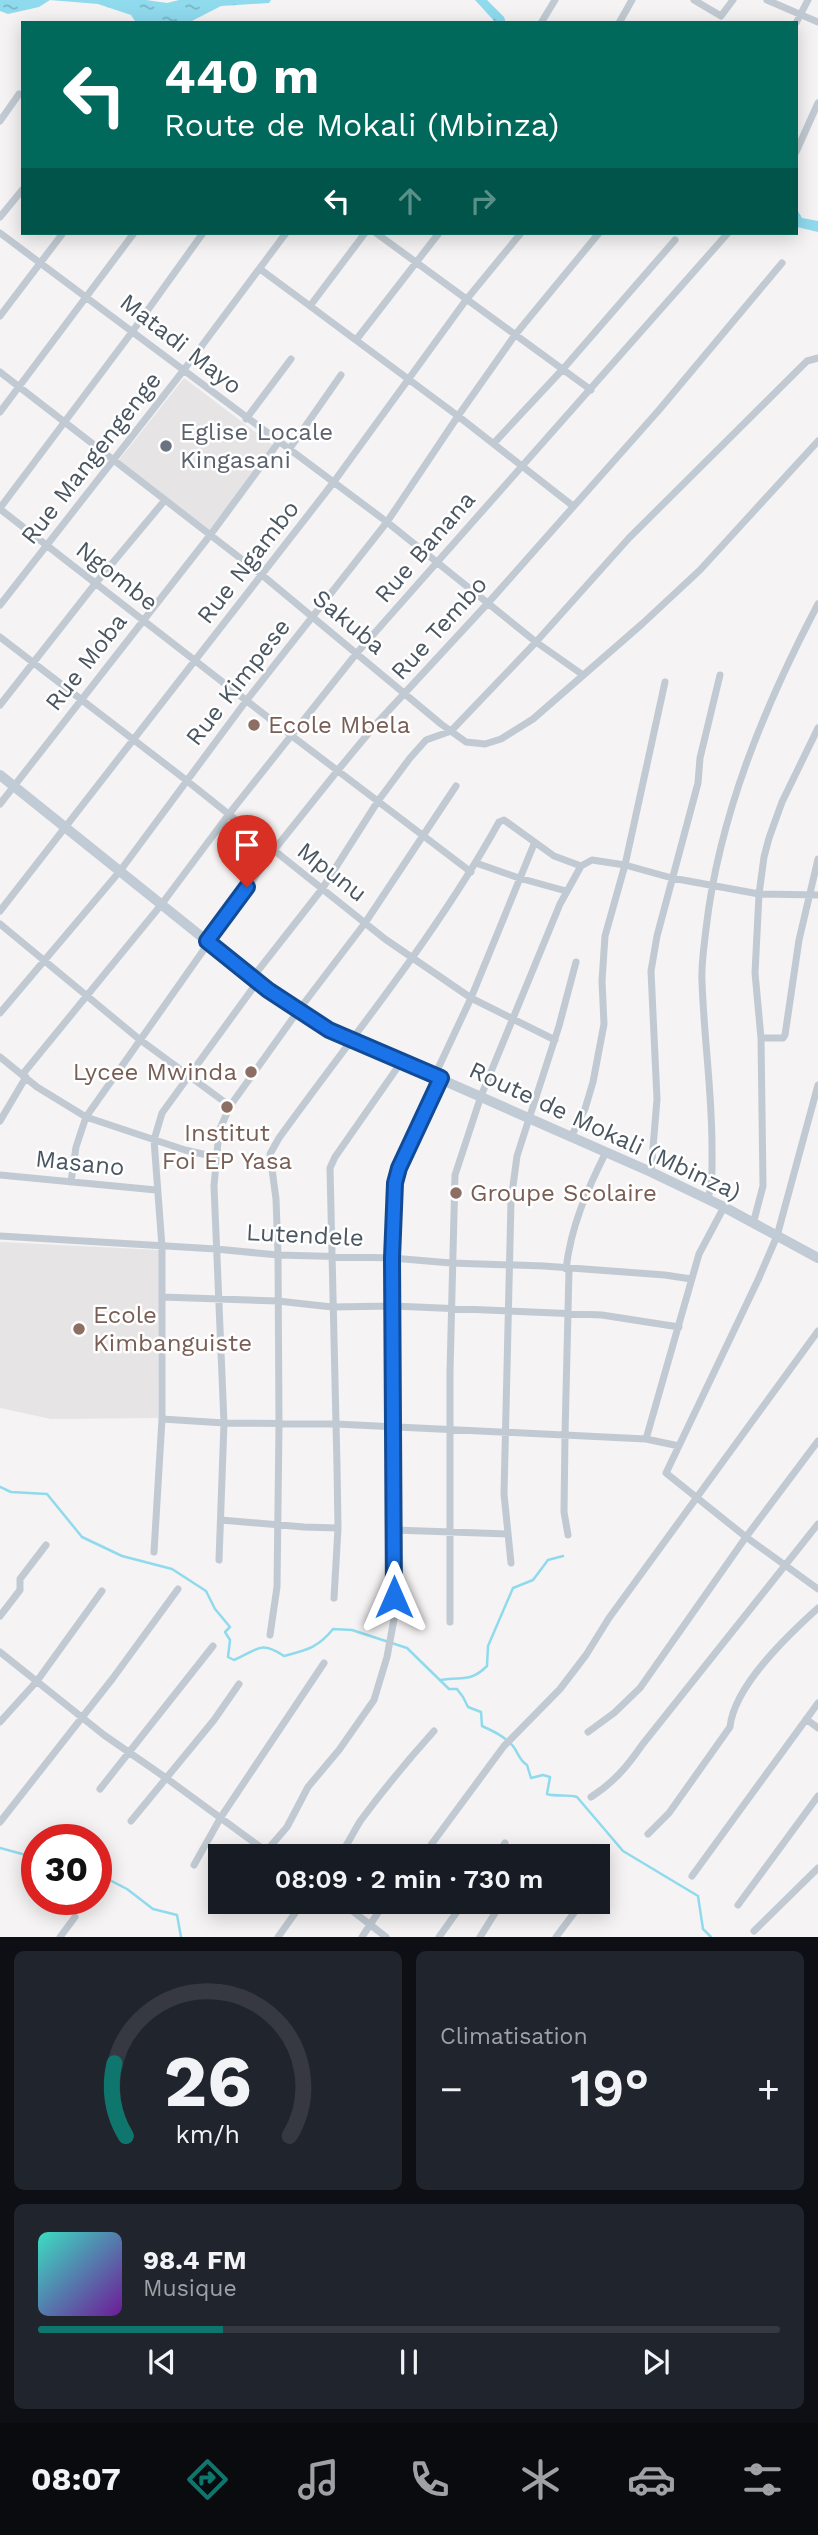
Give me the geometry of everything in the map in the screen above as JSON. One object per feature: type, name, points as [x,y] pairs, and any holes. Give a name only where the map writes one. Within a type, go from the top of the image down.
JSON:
[{"type":"street","points":[[542,21],[555,0]]},
{"type":"street","points":[[620,21],[632,0]]},
{"type":"street","points":[[695,0],[722,15],[733,0]]},
{"type":"street","points":[[767,0],[818,22]]},
{"type":"street","points":[[797,21],[808,0]]},
{"type":"street","points":[[0,121],[19,94]]},
{"type":"street","points":[[798,148],[818,103]]},
{"type":"street","points":[[0,217],[21,191]]},
{"type":"street","name":"Matadi Mayo","points":[[0,233],[87,296],[288,451],[387,522],[536,642],[583,675]]},
{"type":"street","points":[[0,316],[62,235]]},
{"type":"street","points":[[0,412],[133,235]]},
{"type":"street","points":[[0,508],[202,235]]},
{"type":"street","name":"Rue Mangengenge","points":[[0,605],[183,372],[285,235]]},
{"type":"street","points":[[310,306],[363,235]]},
{"type":"street","points":[[379,235],[591,390]]},
{"type":"street","points":[[356,341],[437,235]]},
{"type":"street","name":"Rue Ngambo","points":[[0,911],[333,483],[466,299],[519,235]]},
{"type":"street","name":"Rue Kimpese","points":[[0,1013],[120,871],[246,701],[387,522],[516,335],[597,235]]},
{"type":"street","name":"Rue Banana","points":[[0,1121],[24,1076],[356,654],[726,235]]},
{"type":"street","points":[[494,443],[564,369],[675,240]]},
{"type":"street","name":"Rue Tembo","points":[[71,1182],[76,1147],[86,1116],[207,941],[274,850],[377,723],[488,603],[659,410],[782,263]]},
{"type":"street","points":[[260,268],[494,443],[573,506]]},
{"type":"street","points":[[154,1552],[162,1419],[162,1247],[154,1140],[162,1113],[255,979],[322,889],[378,801],[426,740],[451,730],[536,642],[629,538],[807,361],[818,358]]},
{"type":"street","points":[[246,419],[291,359]]},
{"type":"street","name":"Sakuba","points":[[0,372],[211,534],[468,743],[485,744],[533,719],[701,570],[818,441]]},
{"type":"street","points":[[288,451],[341,375]]},
{"type":"street","name":"Rue Moba","points":[[0,804],[211,534],[278,443]]},
{"type":"street","points":[[0,705],[165,500]]},
{"type":"street","name":"Ngombe","points":[[0,508],[142,621],[471,872]]},
{"type":"street","points":[[708,1199],[712,1186],[712,1108],[702,981],[711,886],[723,835],[749,757],[818,604]]},
{"type":"street","name":"Mpunu","points":[[0,637],[186,780],[365,923],[471,998],[555,1040]]},
{"type":"street","points":[[651,1172],[657,1099],[651,971],[657,936],[698,783],[700,758],[720,675]]},
{"type":"street","points":[[571,1137],[585,1110],[593,1082],[604,1024],[602,981],[605,936],[625,865],[665,682]]},
{"type":"street","points":[[752,1224],[763,1186],[761,1038],[754,973],[759,894],[769,838],[782,802],[818,728]]},
{"type":"street","name":"Route de Mokali (Mbinza)","points":[[0,775],[298,1011],[350,1040],[651,1172],[818,1257]]},
{"type":"street","points":[[219,1560],[224,1423],[216,1249],[216,1157],[219,1131],[230,1106],[365,923],[456,786]]},
{"type":"street","points":[[270,1635],[277,1587],[279,1425],[278,1255],[276,1199],[270,1154],[471,872],[501,820],[554,856],[581,866]]},
{"type":"street","points":[[273,1844],[288,1827],[308,1787],[339,1751],[374,1700],[387,1657],[394,1619],[392,1258],[395,1183],[534,844]]},
{"type":"street","points":[[761,1038],[783,1038],[785,1035],[799,940],[814,895],[818,859]]},
{"type":"street","points":[[450,1622],[451,1308],[455,1175],[481,1096],[566,891],[581,866],[592,860],[759,894],[814,895]]},
{"type":"street","points":[[476,863],[566,891]]},
{"type":"street","points":[[0,924],[139,1039],[230,1106]]},
{"type":"street","points":[[511,1563],[504,1494],[511,1201],[517,1156],[555,1040],[576,962]]},
{"type":"street","points":[[0,1057],[86,1116],[154,1140],[216,1157]]},
{"type":"street","points":[[334,1598],[338,1528],[330,1168],[402,1061]]},
{"type":"street","points":[[818,1086],[776,1236],[666,1475],[818,1590]]},
{"type":"street","points":[[568,1535],[564,1512],[569,1242],[606,1152]]},
{"type":"street","name":"Masano","points":[[0,1175],[156,1190]]},
{"type":"street","points":[[646,1439],[699,1254],[724,1207]]},
{"type":"street","name":"Lutendele","points":[[0,1236],[278,1255],[392,1258],[665,1275],[691,1279]]},
{"type":"street","points":[[162,1297],[278,1301],[332,1307],[393,1306],[602,1315],[679,1327]]},
{"type":"street","points":[[432,1844],[504,1746],[560,1689],[586,1655],[609,1618],[818,1331]]},
{"type":"street","points":[[162,1419],[505,1431],[646,1439],[679,1446]]},
{"type":"street","points":[[588,1731],[614,1713],[640,1688],[746,1537],[818,1441]]},
{"type":"street","points":[[221,1520],[338,1528]]},
{"type":"street","points":[[591,1797],[608,1786],[627,1767],[818,1524]]},
{"type":"street","points":[[394,1531],[508,1534]]},
{"type":"street","points":[[0,1616],[20,1590],[21,1577],[46,1545]]},
{"type":"street","points":[[0,1822],[113,1678],[178,1589]]},
{"type":"street","points":[[0,1723],[37,1681],[102,1591]]},
{"type":"street","points":[[648,1834],[669,1813],[730,1727],[732,1712],[767,1659],[787,1636],[818,1608]]},
{"type":"street","points":[[100,1789],[213,1646]]},
{"type":"street","points":[[0,1652],[80,1718],[221,1817],[252,1844]]},
{"type":"street","points":[[194,1865],[221,1817],[324,1663]]},
{"type":"street","points":[[131,1821],[208,1727],[239,1684]]},
{"type":"street","points":[[692,1876],[818,1703]]},
{"type":"street","points":[[806,1719],[818,1728]]},
{"type":"street","points":[[349,1844],[357,1826],[388,1783],[434,1731]]},
{"type":"street","points":[[738,1905],[818,1796]]},
{"type":"street","points":[[754,1931],[818,1868]]},
{"type":"street","points":[[278,1937],[294,1914]]},
{"type":"street","points":[[356,1914],[386,1937]]},
{"type":"street","points":[[362,1937],[377,1914]]},
{"type":"street","points":[[439,1937],[455,1914]]},
{"type":"street","points":[[481,1937],[495,1914]]},
{"type":"street","points":[[556,1937],[573,1914]]},
{"type":"street","points":[[60,1937],[75,1917]]},
{"type":"shaded area","points":[[184,378],[274,446],[209,531],[119,460]]},
{"type":"shaded area","name":"Ecole Kimbanguiste","points":[[0,1242],[159,1250],[158,1418],[51,1419],[0,1408]]},
{"type":"water","points":[[0,0],[50,0],[39,7],[8,14],[0,11]]},
{"type":"water","points":[[50,0],[146,0],[167,3],[179,0],[271,0],[269,3],[221,6],[192,21],[135,21],[131,15],[98,4]]},
{"type":"water","points":[[475,0],[487,0],[505,21],[494,21]]},
{"type":"water","points":[[798,211],[802,218],[818,221],[818,232],[798,227]]},
{"type":"waterway","points":[[0,1487],[11,1492],[47,1494],[82,1537],[122,1556],[172,1569],[206,1591],[215,1609],[230,1627],[225,1632],[230,1640],[228,1657],[234,1660],[259,1648],[269,1648],[284,1656],[299,1652],[317,1644],[333,1629],[352,1630],[407,1648],[449,1689],[457,1689],[468,1707],[481,1712],[482,1726],[513,1746],[527,1765],[531,1778],[543,1775],[550,1777],[547,1794],[577,1797],[623,1851],[698,1896],[703,1929],[711,1937]]},
{"type":"waterway","points":[[441,1680],[470,1677],[487,1666],[488,1646],[513,1588],[533,1580],[548,1560],[563,1556]]},
{"type":"waterway","points":[[0,1848],[21,1854]]},
{"type":"waterway","points":[[112,1881],[153,1909],[177,1915],[181,1937]]},
{"type":"place","name":"Eglise Locale Kingasani","points":[[166,446]]},
{"type":"place","name":"Ecole Mbela","points":[[254,725]]},
{"type":"place","name":"Lycee Mwinda","points":[[251,1072]]},
{"type":"place","name":"Institut Foi EP Yasa","points":[[227,1107]]},
{"type":"place","name":"Groupe Scolaire","points":[[456,1193]]},
{"type":"place","name":"Ecole Kimbanguiste","points":[[79,1329]]},
{"type":"route","points":[[247,887],[207,941],[268,990],[329,1030],[441,1078],[399,1168],[395,1183],[392,1258],[394,1597]]}]
